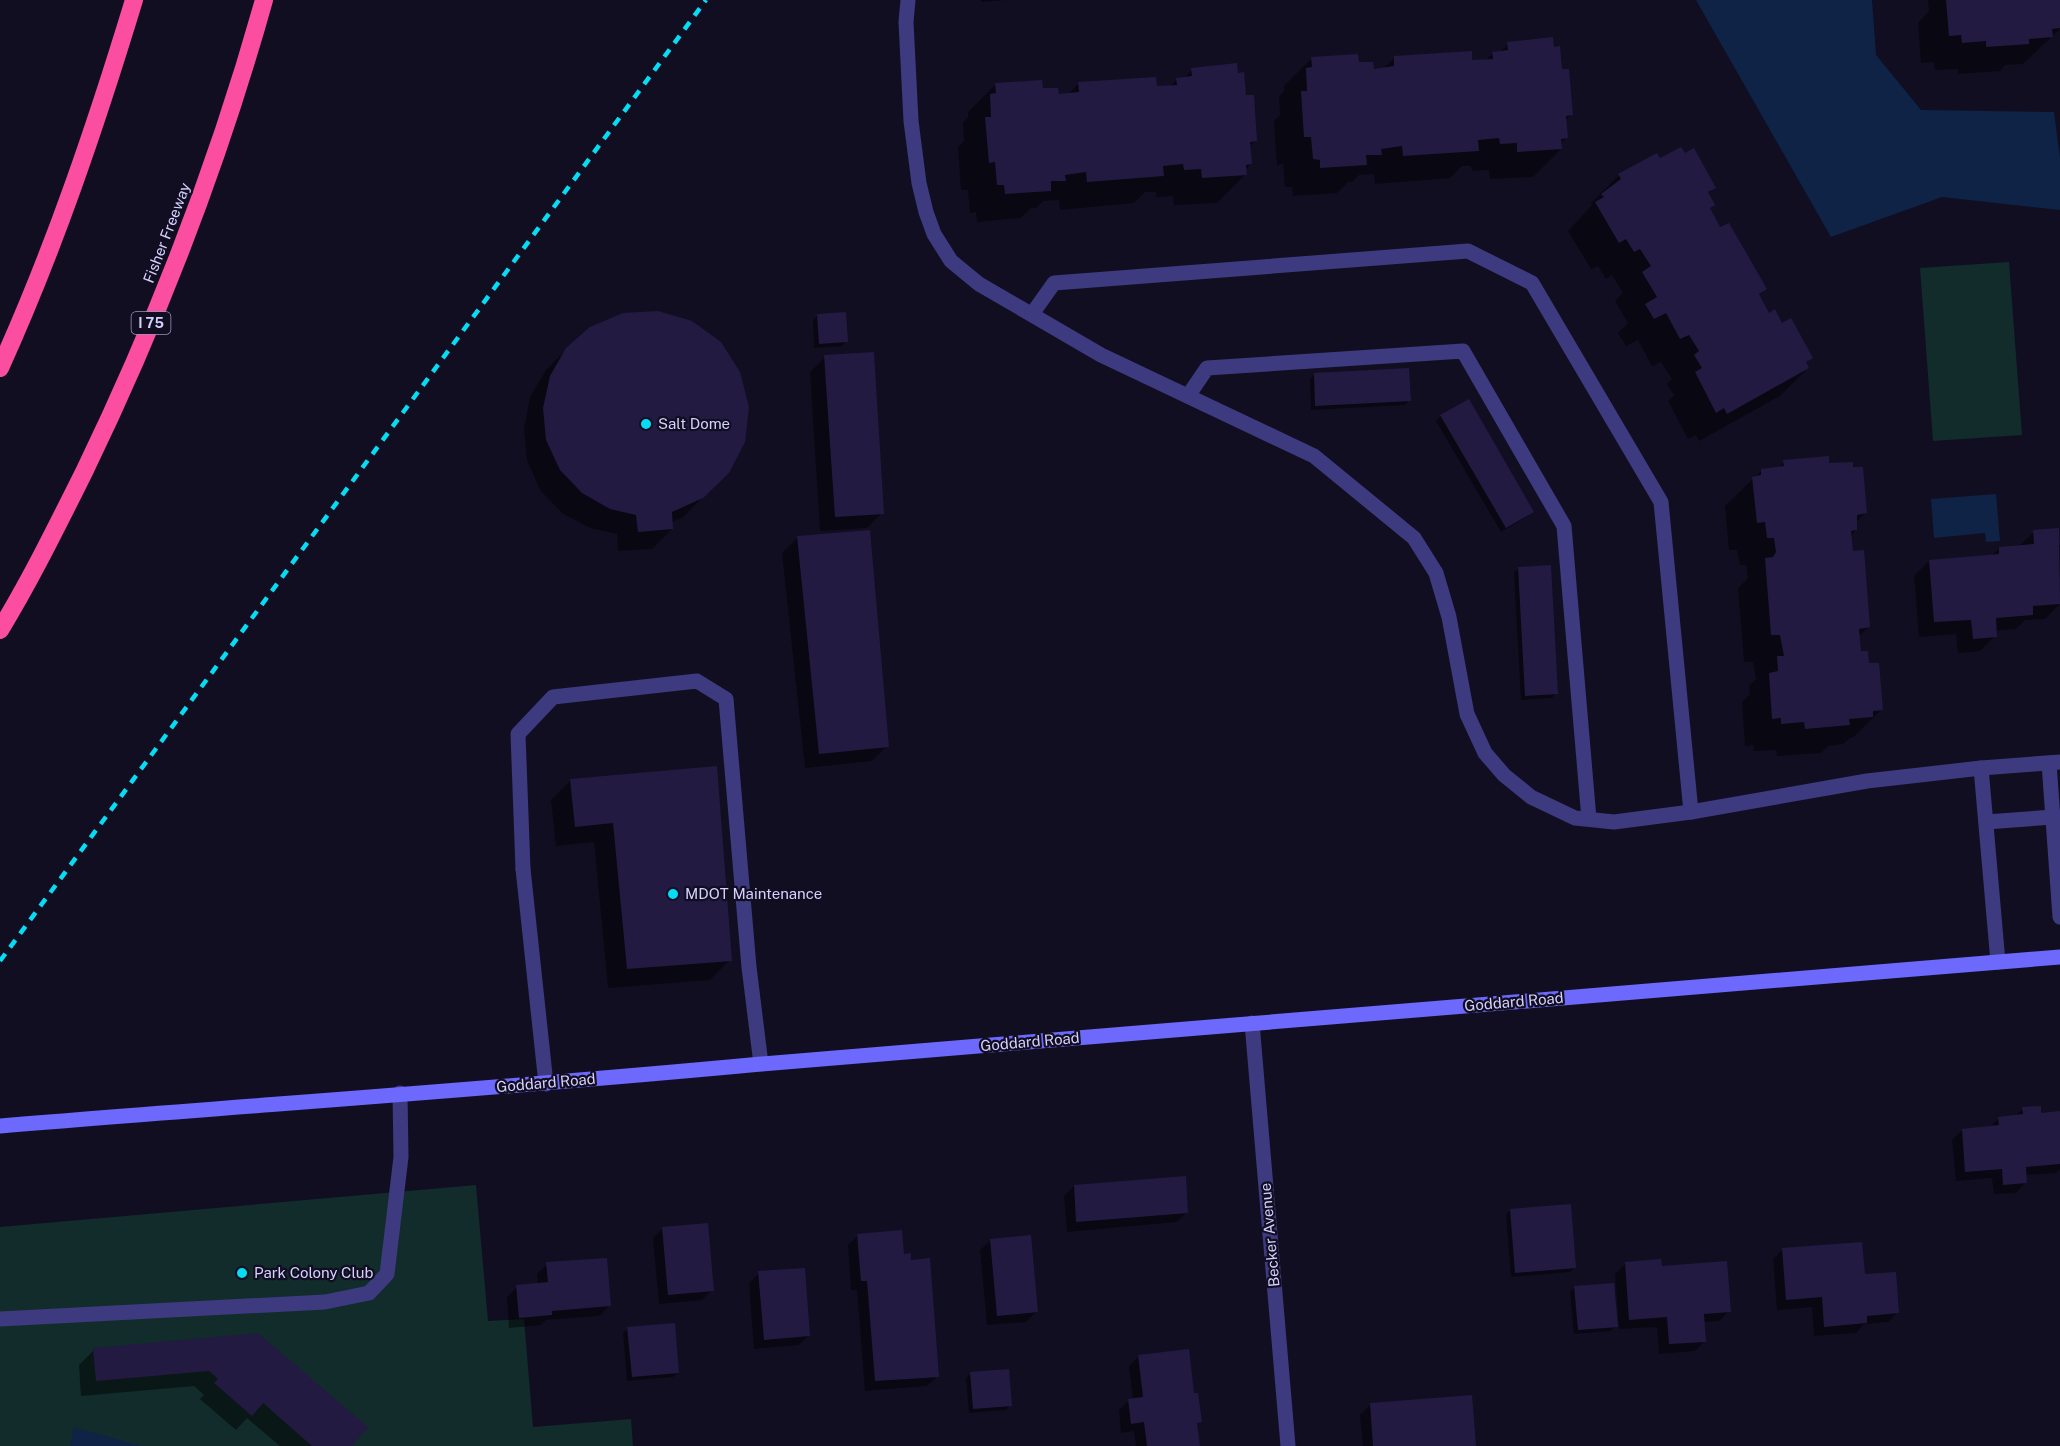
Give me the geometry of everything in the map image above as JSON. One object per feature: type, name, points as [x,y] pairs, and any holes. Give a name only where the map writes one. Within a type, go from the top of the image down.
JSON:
[{"type":"highway","points":[[0,368],[50,249],[110,79],[134,0]]},
{"type":"highway","name":"Fisher Freeway","points":[[0,630],[63,513],[109,420],[151,325],[189,229],[249,56],[264,0]]},
{"type":"main road","name":"Goddard Road","points":[[0,1126],[400,1093],[546,1084],[761,1064],[2060,957]]},
{"type":"street","points":[[908,0],[906,22],[911,121],[919,183],[934,234],[951,261],[979,284],[1101,355],[1314,456],[1414,538],[1436,573],[1449,617],[1467,714],[1485,753],[1504,775],[1531,797],[1575,818],[1614,822],[1691,812],[1867,781],[2054,762],[2053,817],[2060,917]]},
{"type":"street","points":[[1032,314],[1054,284],[1468,250],[1532,283],[1661,502],[1691,812]]},
{"type":"street","points":[[1188,396],[1206,368],[1463,351],[1564,526],[1589,819]]},
{"type":"street","points":[[546,1084],[523,869],[518,734],[553,697],[697,681],[726,699],[749,967],[761,1064]]},
{"type":"street","points":[[1981,768],[1998,962]]},
{"type":"street","points":[[1986,822],[2053,817]]},
{"type":"street","name":"Becker Avenue","points":[[1252,1023],[1288,1446]]},
{"type":"street","points":[[0,1319],[325,1302],[369,1293],[387,1274],[401,1157],[400,1093]]},
{"type":"green space","points":[[2009,262],[2022,435],[1933,441],[1920,268]]},
{"type":"green space","name":"Park Colony Club","points":[[476,1185],[488,1321],[524,1319],[533,1427],[631,1419],[633,1446],[0,1446],[0,1227]]},
{"type":"water","points":[[1696,0],[1872,0],[1876,55],[1921,110],[2054,112],[2060,158],[2060,210],[1942,197],[1831,237]]},
{"type":"water","points":[[1996,494],[2000,541],[1986,542],[1985,533],[1934,538],[1931,499]]},
{"type":"water","points":[[74,1427],[140,1446],[70,1446]]},
{"type":"building","points":[[1946,0],[2060,0],[2060,28],[2052,29],[2053,37],[2029,39],[2029,44],[1986,47],[1986,41],[1962,43],[1961,35],[1949,36]]},
{"type":"building","points":[[1553,37],[1554,47],[1560,46],[1562,69],[1569,69],[1573,115],[1566,116],[1568,138],[1561,139],[1562,149],[1517,152],[1517,143],[1500,144],[1499,138],[1478,140],[1479,151],[1403,156],[1402,146],[1381,149],[1382,155],[1366,155],[1367,165],[1320,168],[1320,160],[1313,159],[1311,137],[1304,137],[1301,91],[1307,91],[1306,68],[1312,67],[1311,57],[1358,54],[1359,62],[1373,62],[1374,69],[1394,66],[1394,56],[1472,51],[1472,60],[1493,59],[1492,52],[1508,50],[1507,42]]},
{"type":"building","points":[[1237,63],[1238,73],[1244,72],[1246,95],[1254,95],[1257,141],[1250,142],[1252,164],[1246,165],[1247,175],[1202,178],[1201,169],[1184,170],[1183,164],[1163,166],[1164,176],[1087,182],[1086,172],[1065,175],[1066,181],[1051,181],[1051,191],[1005,194],[1004,185],[997,185],[995,162],[989,163],[985,117],[991,117],[990,94],[996,93],[995,83],[1042,80],[1043,88],[1058,88],[1059,94],[1079,92],[1078,82],[1156,77],[1157,86],[1177,85],[1176,78],[1192,76],[1191,68]]},
{"type":"building","points":[[1681,147],[1685,153],[1694,148],[1716,188],[1708,192],[1715,205],[1710,208],[1720,227],[1729,223],[1767,289],[1759,294],[1769,313],[1775,309],[1782,323],[1791,318],[1813,358],[1806,362],[1809,368],[1727,414],[1724,408],[1716,413],[1695,372],[1702,368],[1694,355],[1699,351],[1689,335],[1680,339],[1666,313],[1654,319],[1645,304],[1657,297],[1642,272],[1651,266],[1640,249],[1634,252],[1626,239],[1619,243],[1595,202],[1604,197],[1601,194],[1621,179],[1618,174],[1657,153],[1660,158]]},
{"type":"building","name":"Salt Dome","points":[[658,311],[692,321],[721,342],[740,372],[749,407],[745,442],[729,473],[703,498],[672,512],[673,529],[638,532],[636,515],[610,509],[582,493],[560,470],[546,440],[543,408],[550,376],[566,348],[590,327],[623,313]]},
{"type":"building","points":[[846,312],[848,342],[819,344],[817,314]]},
{"type":"building","points":[[874,352],[884,514],[835,517],[824,355]]},
{"type":"building","points":[[1409,368],[1411,401],[1315,406],[1314,373]]},
{"type":"building","points":[[1469,399],[1534,512],[1506,528],[1440,415]]},
{"type":"building","points":[[1829,456],[1829,463],[1853,462],[1853,467],[1863,467],[1867,513],[1857,515],[1857,530],[1851,531],[1853,551],[1864,550],[1870,627],[1859,629],[1861,651],[1868,651],[1869,663],[1879,663],[1883,710],[1873,711],[1873,717],[1849,719],[1850,725],[1805,729],[1804,722],[1781,724],[1781,718],[1772,719],[1769,673],[1778,671],[1777,656],[1784,656],[1780,635],[1771,635],[1765,558],[1773,557],[1776,552],[1774,538],[1767,538],[1765,522],[1757,523],[1752,477],[1761,475],[1761,469],[1784,466],[1783,460]]},
{"type":"building","points":[[2059,528],[2060,604],[2033,606],[2033,615],[1996,618],[1997,637],[1973,639],[1971,620],[1934,622],[1929,560],[1999,554],[1999,547],[2034,544],[2033,530]]},
{"type":"building","points":[[870,530],[889,747],[819,754],[797,536]]},
{"type":"building","points":[[1551,565],[1558,694],[1525,696],[1518,567]]},
{"type":"building","name":"MDOT Maintenance","points":[[717,766],[732,961],[627,969],[613,823],[575,827],[570,779]]},
{"type":"building","points":[[2041,1106],[2041,1113],[2060,1111],[2060,1164],[2026,1167],[2027,1183],[2003,1185],[2002,1169],[1965,1172],[1962,1129],[1999,1125],[1998,1117],[2023,1114],[2022,1107]]},
{"type":"building","points":[[1186,1176],[1188,1213],[1076,1222],[1074,1185]]},
{"type":"building","points":[[1571,1204],[1576,1268],[1515,1273],[1510,1209]]},
{"type":"building","points":[[708,1223],[714,1291],[668,1295],[662,1227]]},
{"type":"building","points":[[902,1230],[904,1254],[911,1253],[911,1260],[930,1258],[939,1377],[875,1381],[867,1281],[861,1281],[857,1234]]},
{"type":"building","points":[[1031,1235],[1038,1312],[997,1316],[990,1239]]},
{"type":"building","points":[[1862,1242],[1865,1274],[1896,1272],[1899,1313],[1867,1316],[1867,1323],[1824,1327],[1822,1297],[1786,1300],[1782,1248]]},
{"type":"building","points":[[607,1258],[611,1306],[552,1311],[552,1315],[519,1318],[516,1285],[548,1282],[546,1262]]},
{"type":"building","points":[[1661,1259],[1662,1266],[1727,1261],[1731,1312],[1704,1314],[1706,1342],[1669,1344],[1667,1317],[1629,1320],[1625,1262]]},
{"type":"building","points":[[805,1268],[810,1336],[764,1340],[758,1271]]},
{"type":"building","points":[[1614,1283],[1618,1327],[1578,1330],[1574,1286]]},
{"type":"building","points":[[675,1323],[679,1373],[632,1377],[627,1327]]},
{"type":"building","points":[[258,1333],[368,1427],[352,1446],[312,1446],[263,1403],[252,1416],[214,1383],[218,1379],[209,1371],[96,1381],[93,1348]]},
{"type":"building","points":[[1189,1349],[1194,1393],[1198,1393],[1202,1422],[1197,1423],[1200,1446],[1147,1446],[1144,1422],[1131,1424],[1128,1399],[1143,1397],[1138,1355]]},
{"type":"building","points":[[1009,1369],[1012,1406],[973,1409],[970,1372]]},
{"type":"building","points":[[1472,1395],[1476,1446],[1373,1446],[1370,1403]]},
{"type":"railway","points":[[0,961],[706,0]]},
{"type":"place","name":"Salt Dome","points":[[646,424]]},
{"type":"place","name":"MDOT Maintenance","points":[[673,894]]},
{"type":"place","name":"Park Colony Club","points":[[242,1273]]}]
